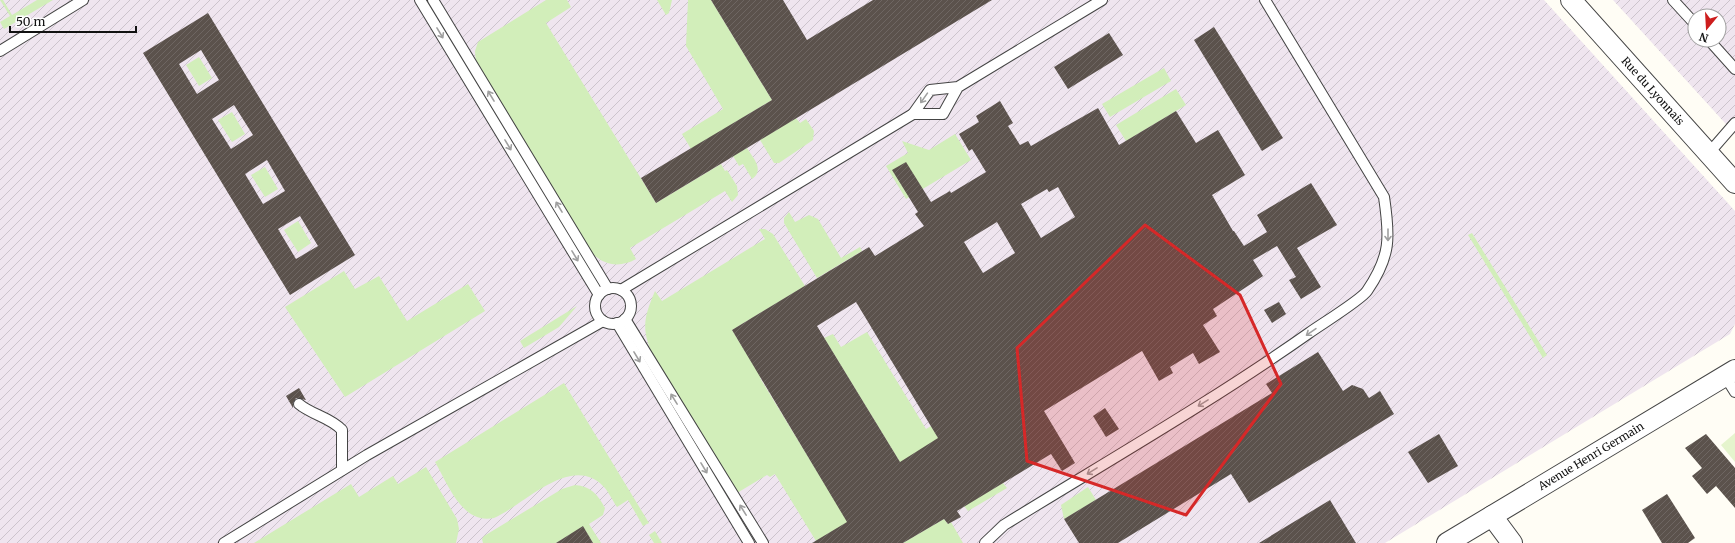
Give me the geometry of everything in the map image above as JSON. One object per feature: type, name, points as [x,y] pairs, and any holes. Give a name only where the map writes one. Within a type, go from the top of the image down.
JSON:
[{"type":"street","name":"Rue du Lyonnais","points":[[1570,0],[1735,183]]},
{"type":"street","name":"Avenue Henri Germain","points":[[1447,543],[1732,379]]},
{"type":"street","points":[[1492,516],[1512,543]]},
{"type":"lane","points":[[0,50],[83,0]]},
{"type":"lane","points":[[420,0],[598,295],[595,309],[603,321]]},
{"type":"lane","points":[[433,0],[608,289]]},
{"type":"lane","points":[[621,290],[913,114],[930,90],[958,87],[1102,0]]},
{"type":"lane","points":[[985,543],[1004,525],[1258,369],[1366,293],[1378,272],[1388,249],[1388,222],[1384,197],[1265,0]]},
{"type":"lane","points":[[1673,0],[1687,15]]},
{"type":"lane","points":[[1716,48],[1735,69]]},
{"type":"lane","points":[[913,114],[943,114],[958,87]]},
{"type":"lane","points":[[1709,154],[1735,123]]},
{"type":"lane","points":[[598,295],[608,289],[621,290],[626,294],[630,304],[630,309],[621,321]]},
{"type":"lane","points":[[224,543],[342,470],[603,321],[621,321]]},
{"type":"lane","points":[[621,321],[749,543]]},
{"type":"lane","points":[[621,321],[763,543]]},
{"type":"lane","points":[[299,404],[306,409],[335,422],[342,430],[342,470]]},
{"type":"highlighted area","points":[[1145,225],[1240,295],[1281,384],[1186,515],[1027,461],[1017,348]]},
{"type":"shaded area","points":[[0,0],[1544,0],[1735,211],[1735,324],[1730,334],[1385,543],[0,543]]},
{"type":"shaded area","points":[[1613,0],[1735,0],[1735,134]]},
{"type":"green space","points":[[0,0],[3,0],[12,15],[37,0],[53,0],[4,29],[0,22],[10,16]]},
{"type":"green space","points":[[546,0],[567,0],[571,7],[546,23],[656,203],[721,164],[725,171],[727,170],[737,186],[738,195],[732,202],[725,191],[630,248],[636,259],[624,264],[607,263],[596,257],[591,252],[476,63],[475,51],[478,42]]},
{"type":"green space","points":[[657,0],[672,0],[669,13],[666,15]]},
{"type":"green space","points":[[688,0],[711,0],[772,100],[691,149],[682,134],[723,109],[686,46]]},
{"type":"green space","points":[[199,57],[212,78],[199,86],[186,65]]},
{"type":"green space","points":[[1164,68],[1171,81],[1110,117],[1102,104]]},
{"type":"green space","points":[[1176,89],[1186,105],[1126,141],[1116,125]]},
{"type":"green space","points":[[232,112],[245,134],[232,142],[218,120]]},
{"type":"green space","points":[[796,118],[800,123],[806,119],[814,131],[813,140],[779,163],[774,163],[760,140]]},
{"type":"green space","points":[[955,134],[971,160],[906,199],[886,166],[908,153],[902,141],[929,150]]},
{"type":"green space","points":[[747,148],[755,160],[758,168],[758,172],[752,179],[743,164],[739,166],[733,156]]},
{"type":"green space","points":[[265,167],[278,189],[265,197],[251,175]]},
{"type":"green space","points":[[789,212],[795,222],[809,215],[818,219],[841,258],[860,247],[862,251],[817,278],[784,223],[784,218]]},
{"type":"green space","points":[[298,221],[311,243],[298,252],[284,230]]},
{"type":"green space","points":[[759,229],[765,229],[773,234],[805,286],[732,330],[754,366],[773,370],[760,378],[857,537],[845,543],[836,529],[816,541],[775,474],[770,477],[767,475],[737,493],[651,351],[648,343],[645,328],[647,314],[655,291],[662,301],[765,239]]},
{"type":"green space","points":[[1472,233],[1547,355],[1543,358],[1468,235]]},
{"type":"green space","points":[[344,271],[355,289],[379,276],[407,321],[468,284],[485,311],[345,397],[285,307]]},
{"type":"green space","points":[[577,306],[559,327],[524,348],[520,341]]},
{"type":"green space","points":[[867,332],[926,429],[931,426],[951,458],[912,482],[824,338],[833,334],[841,347]]},
{"type":"green space","points":[[564,383],[649,523],[643,526],[628,500],[617,507],[603,486],[590,477],[577,475],[562,478],[548,485],[494,518],[483,519],[473,515],[457,501],[435,462]]},
{"type":"green space","points":[[1735,433],[1735,462],[1721,445]]},
{"type":"green space","points":[[426,467],[457,519],[459,529],[456,543],[254,543],[351,484],[359,497],[393,476],[398,484]]},
{"type":"green space","points":[[1003,483],[1007,488],[968,511],[964,506]]},
{"type":"green space","points":[[575,485],[590,489],[600,499],[605,508],[603,515],[589,524],[601,543],[593,543],[583,527],[556,543],[483,543],[482,539],[484,536],[562,489]]},
{"type":"green space","points":[[1088,487],[1096,500],[1064,519],[1061,505]]},
{"type":"green space","points":[[944,519],[948,524],[951,522],[963,543],[903,543]]},
{"type":"green space","points":[[655,531],[662,543],[654,543],[649,535]]},
{"type":"building","points":[[711,0],[783,0],[807,40],[873,0],[992,0],[656,203],[641,178],[772,100]]},
{"type":"building","points":[[208,13],[355,255],[290,295],[143,53]],"holes":[[[201,50],[219,80],[197,94],[179,64]],[[234,105],[253,135],[231,149],[212,119]],[[267,160],[285,191],[263,204],[245,174]],[[300,216],[318,246],[296,259],[278,229]]]},
{"type":"building","points":[[1214,27],[1283,138],[1262,151],[1194,40]]},
{"type":"building","points":[[1109,33],[1123,55],[1068,89],[1054,67]]},
{"type":"building","points":[[1000,101],[1013,123],[1008,126],[1020,145],[1028,141],[1031,146],[1098,108],[1119,145],[1176,111],[1196,143],[1218,130],[1245,175],[1212,195],[1233,231],[1244,246],[1267,232],[1257,215],[1311,183],[1337,225],[1297,248],[1321,287],[1301,299],[1289,280],[1296,277],[1277,246],[1253,260],[1263,276],[1213,309],[1217,316],[1203,325],[1220,352],[1199,364],[1193,353],[1170,367],[1173,373],[1159,381],[1142,351],[1044,411],[1075,463],[1062,471],[1051,454],[957,511],[961,517],[948,524],[944,519],[903,543],[812,543],[847,522],[732,330],[869,247],[875,256],[924,226],[915,214],[918,212],[892,170],[906,162],[931,202],[950,191],[951,193],[986,172],[972,149],[969,151],[959,134],[979,122],[976,116]],"holes":[[[1058,187],[1075,217],[1041,238],[1021,204],[1047,189],[1049,192]],[[997,222],[1015,253],[983,273],[964,242]],[[856,302],[938,438],[900,462],[817,326]]]},
{"type":"building","points":[[1279,302],[1286,314],[1272,323],[1264,310]]},
{"type":"building","points":[[1318,352],[1343,391],[1352,385],[1363,389],[1369,398],[1380,391],[1394,414],[1249,503],[1231,474],[1118,543],[1079,543],[1064,519],[1272,393],[1266,384]]},
{"type":"building","points":[[299,388],[306,400],[296,398],[293,403],[293,408],[286,396]]},
{"type":"building","points":[[1105,408],[1119,429],[1106,437],[1093,416]]},
{"type":"building","points":[[1439,434],[1458,466],[1428,483],[1408,452]]},
{"type":"building","points":[[1706,434],[1735,468],[1735,508],[1716,486],[1707,494],[1692,476],[1702,468],[1685,448]]},
{"type":"building","points":[[1667,494],[1695,538],[1688,543],[1662,543],[1642,510]]},
{"type":"building","points":[[1330,500],[1356,543],[1259,543]]},
{"type":"building","points":[[583,526],[593,543],[556,543]]}]
